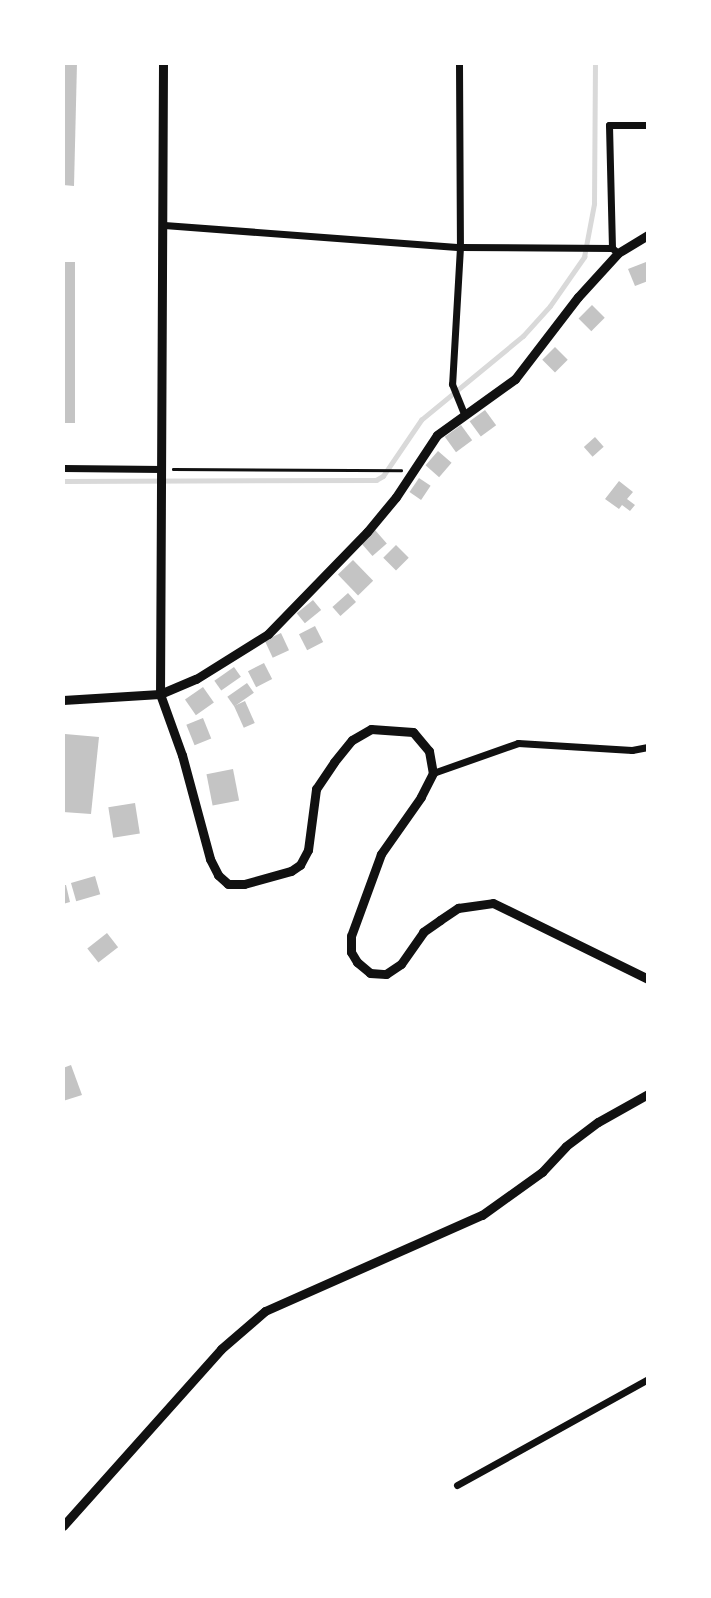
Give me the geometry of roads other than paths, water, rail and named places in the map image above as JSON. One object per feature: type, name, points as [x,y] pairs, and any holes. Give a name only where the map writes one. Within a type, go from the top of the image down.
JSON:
[{"type":"street","points":[[163,63],[160,694],[189,778],[210,859],[228,884],[244,884],[291,871],[300,865],[308,850],[316,789],[352,740],[371,729],[414,732],[429,751],[433,773],[421,797],[381,854],[351,936],[351,951],[357,962],[370,973],[386,974],[401,964],[423,932],[458,908],[493,903],[648,979]]},
{"type":"street","points":[[460,63],[460,247],[454,388],[462,410]]},
{"type":"street","points":[[615,250],[609,125],[648,125]]},
{"type":"street","points":[[164,225],[460,247],[615,250]]},
{"type":"street","points":[[63,700],[160,694],[196,680],[268,634],[382,514],[437,435],[462,410],[515,379],[615,250],[648,234]]},
{"type":"street","points":[[63,468],[162,470]]},
{"type":"street","points":[[433,773],[518,743],[632,750],[648,747]]},
{"type":"street","points":[[63,1526],[221,1349],[265,1311],[482,1215],[542,1172],[566,1146],[598,1122],[648,1094]]},
{"type":"street","points":[[457,1485],[648,1379]]},
{"type":"waterway","points":[[63,481],[376,480],[383,476],[421,420],[523,336],[550,306],[584,257],[594,204],[595,63]]}]
